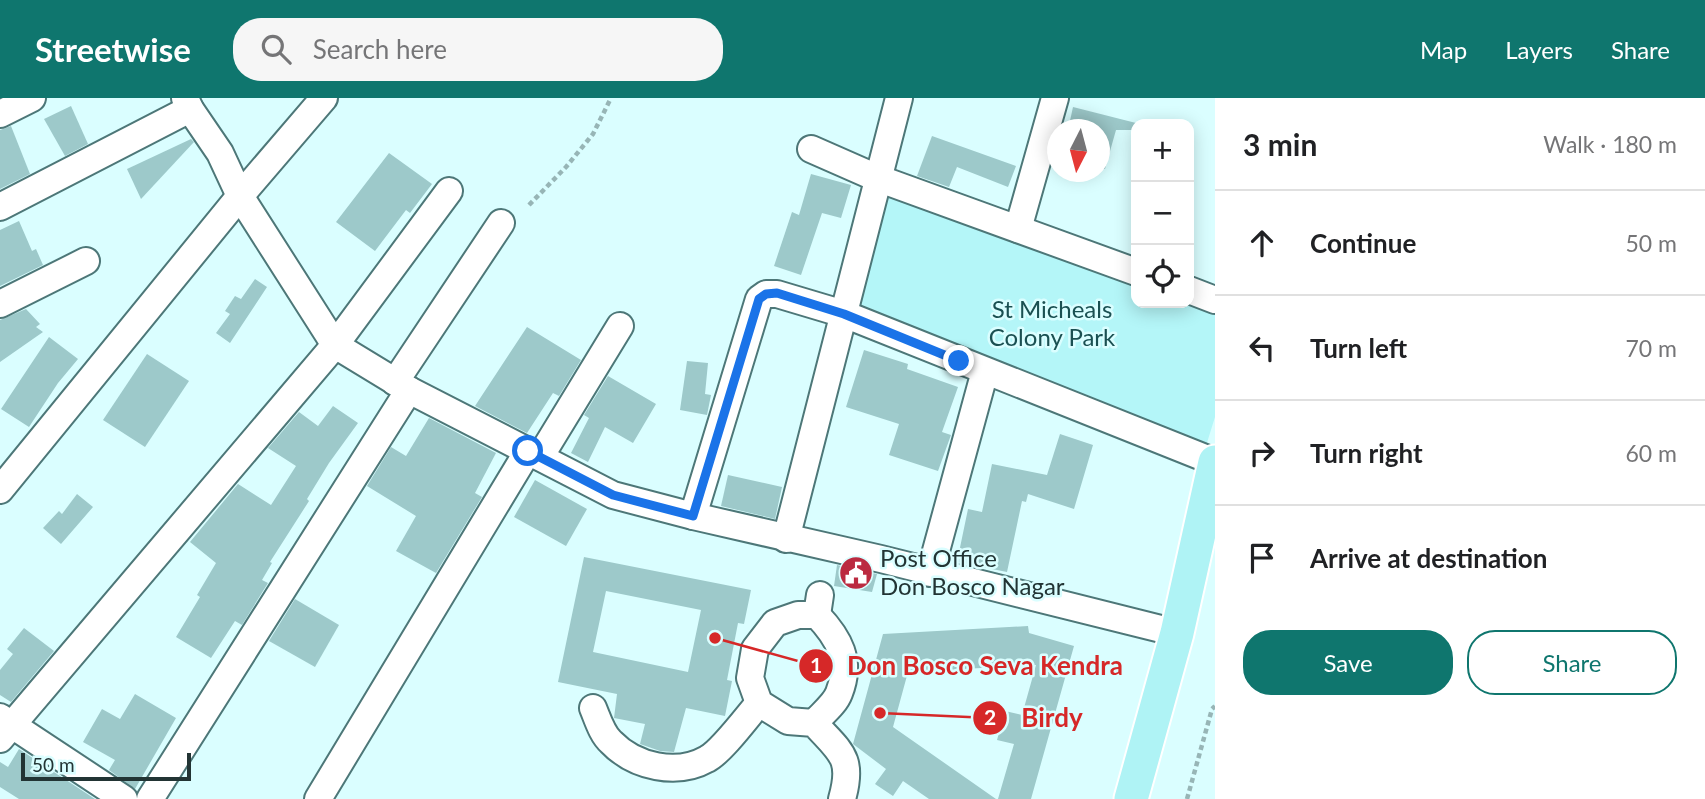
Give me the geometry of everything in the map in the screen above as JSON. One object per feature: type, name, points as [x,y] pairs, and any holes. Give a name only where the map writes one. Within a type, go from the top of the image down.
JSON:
[{"type":"main road","points":[[1132,799],[1177,633],[1215,462]]},
{"type":"street","points":[[0,114],[32,98]]},
{"type":"street","points":[[0,490],[240,195],[324,98]]},
{"type":"street","points":[[786,539],[899,98]]},
{"type":"street","points":[[1018,229],[1055,98]]},
{"type":"street","points":[[0,207],[187,104],[220,153],[240,195],[335,345],[402,386],[613,495],[1177,633]]},
{"type":"street","points":[[811,149],[877,178],[1131,270]]},
{"type":"street","points":[[124,799],[4,727],[335,345],[449,191]]},
{"type":"street","points":[[150,799],[501,223]]},
{"type":"street","points":[[0,304],[86,261]]},
{"type":"street","points":[[1194,292],[1215,300]]},
{"type":"street","points":[[693,516],[759,299],[766,294],[777,293],[844,314],[1215,462]]},
{"type":"street","points":[[317,799],[534,454],[620,326]]},
{"type":"street","points":[[930,573],[985,371]]},
{"type":"street","points":[[814,723],[839,695],[844,674],[843,648],[818,605],[775,623],[755,649],[750,678],[760,703],[788,721],[814,723],[845,758],[848,778],[842,799]]},
{"type":"street","points":[[593,708],[611,742],[635,759],[660,767],[686,768],[710,758],[760,703]]},
{"type":"path","points":[[529,205],[593,134],[611,98]]},
{"type":"path","points":[[1187,799],[1215,706]]},
{"type":"green space","name":"St Micheals Colony Park","points":[[869,178],[1131,276],[1131,308],[1194,308],[1194,304],[1215,304],[1215,417],[1201,462],[835,315]]},
{"type":"building","points":[[71,106],[88,144],[65,156],[44,119]]},
{"type":"building","points":[[1073,107],[1131,122],[1131,130],[1116,130],[1110,151],[1110,119],[1070,119]]},
{"type":"building","points":[[11,126],[30,174],[0,189],[0,130]]},
{"type":"building","points":[[932,136],[1016,166],[1008,187],[957,167],[949,187],[917,176]]},
{"type":"building","points":[[191,139],[194,142],[141,199],[127,169]]},
{"type":"building","points":[[389,153],[432,184],[410,213],[406,210],[375,251],[336,222]]},
{"type":"building","points":[[811,174],[851,185],[841,218],[822,213],[801,275],[774,266],[792,212],[799,215]]},
{"type":"building","points":[[19,221],[32,251],[36,249],[43,265],[0,286],[0,230]]},
{"type":"building","points":[[255,279],[267,287],[230,343],[216,333],[230,314],[225,311],[235,296],[241,299]]},
{"type":"building","points":[[26,309],[40,324],[36,327],[43,332],[0,362],[0,320]]},
{"type":"building","points":[[527,327],[581,360],[559,396],[553,393],[527,433],[475,406]]},
{"type":"building","points":[[49,337],[78,359],[58,383],[29,427],[1,409]]},
{"type":"building","points":[[864,350],[908,364],[907,369],[958,387],[942,432],[951,435],[938,471],[889,455],[899,424],[846,407]]},
{"type":"building","points":[[147,354],[189,381],[145,447],[103,420]]},
{"type":"building","points":[[687,361],[708,363],[705,394],[711,395],[707,415],[680,410]]},
{"type":"building","points":[[608,376],[656,404],[633,443],[605,427],[588,462],[571,453],[589,418],[584,415]]},
{"type":"building","points":[[333,406],[358,423],[329,463],[307,499],[309,501],[270,562],[272,563],[262,580],[268,583],[242,625],[235,621],[211,658],[176,637],[216,563],[190,542],[238,484],[271,505],[296,466],[268,448],[299,412],[318,426]]},
{"type":"building","points":[[429,418],[496,453],[475,493],[482,497],[436,573],[396,551],[416,516],[367,486],[391,447],[406,456]]},
{"type":"building","points":[[1060,434],[1093,445],[1074,509],[1028,494],[1026,502],[1022,501],[1007,572],[957,562],[968,509],[982,512],[992,464],[1047,475]]},
{"type":"building","points":[[728,475],[782,487],[775,519],[721,506]]},
{"type":"building","points":[[535,480],[587,509],[566,546],[514,517]]},
{"type":"building","points":[[77,494],[93,507],[61,544],[43,528],[59,511],[62,514]]},
{"type":"building","points":[[584,557],[751,590],[744,624],[738,623],[727,680],[732,681],[725,716],[686,708],[674,752],[660,751],[640,744],[645,724],[614,718],[617,694],[558,682]],"holes":[[[606,591],[701,610],[688,672],[593,652]]]},
{"type":"building","points":[[837,565],[877,574],[872,592],[834,586]]},
{"type":"building","points":[[295,599],[339,625],[315,667],[269,641]]},
{"type":"building","points":[[1028,626],[1029,633],[1074,646],[1031,799],[998,799],[1014,744],[997,740],[1005,711],[1022,715],[1036,665],[908,672],[893,727],[996,799],[929,799],[903,781],[893,796],[875,784],[886,769],[853,744],[883,634]]},
{"type":"building","points":[[24,628],[54,651],[11,702],[0,695],[0,670],[13,654],[7,649]]},
{"type":"building","points":[[135,694],[176,718],[135,789],[109,770],[115,760],[83,742],[102,709],[120,719]]},
{"type":"building","points":[[19,749],[95,799],[19,799],[0,787],[0,762],[8,767]]},
{"type":"place","name":"Post Office Don Bosco Nagar","points":[[856,573]]},
{"type":"place","name":"Don Bosco Seva Kendra","points":[[715,638]]},
{"type":"place","name":"Birdy","points":[[880,713]]},
{"type":"route","points":[[528,451],[613,495],[693,516],[759,299],[766,294],[777,293],[844,314],[959,361]]}]
